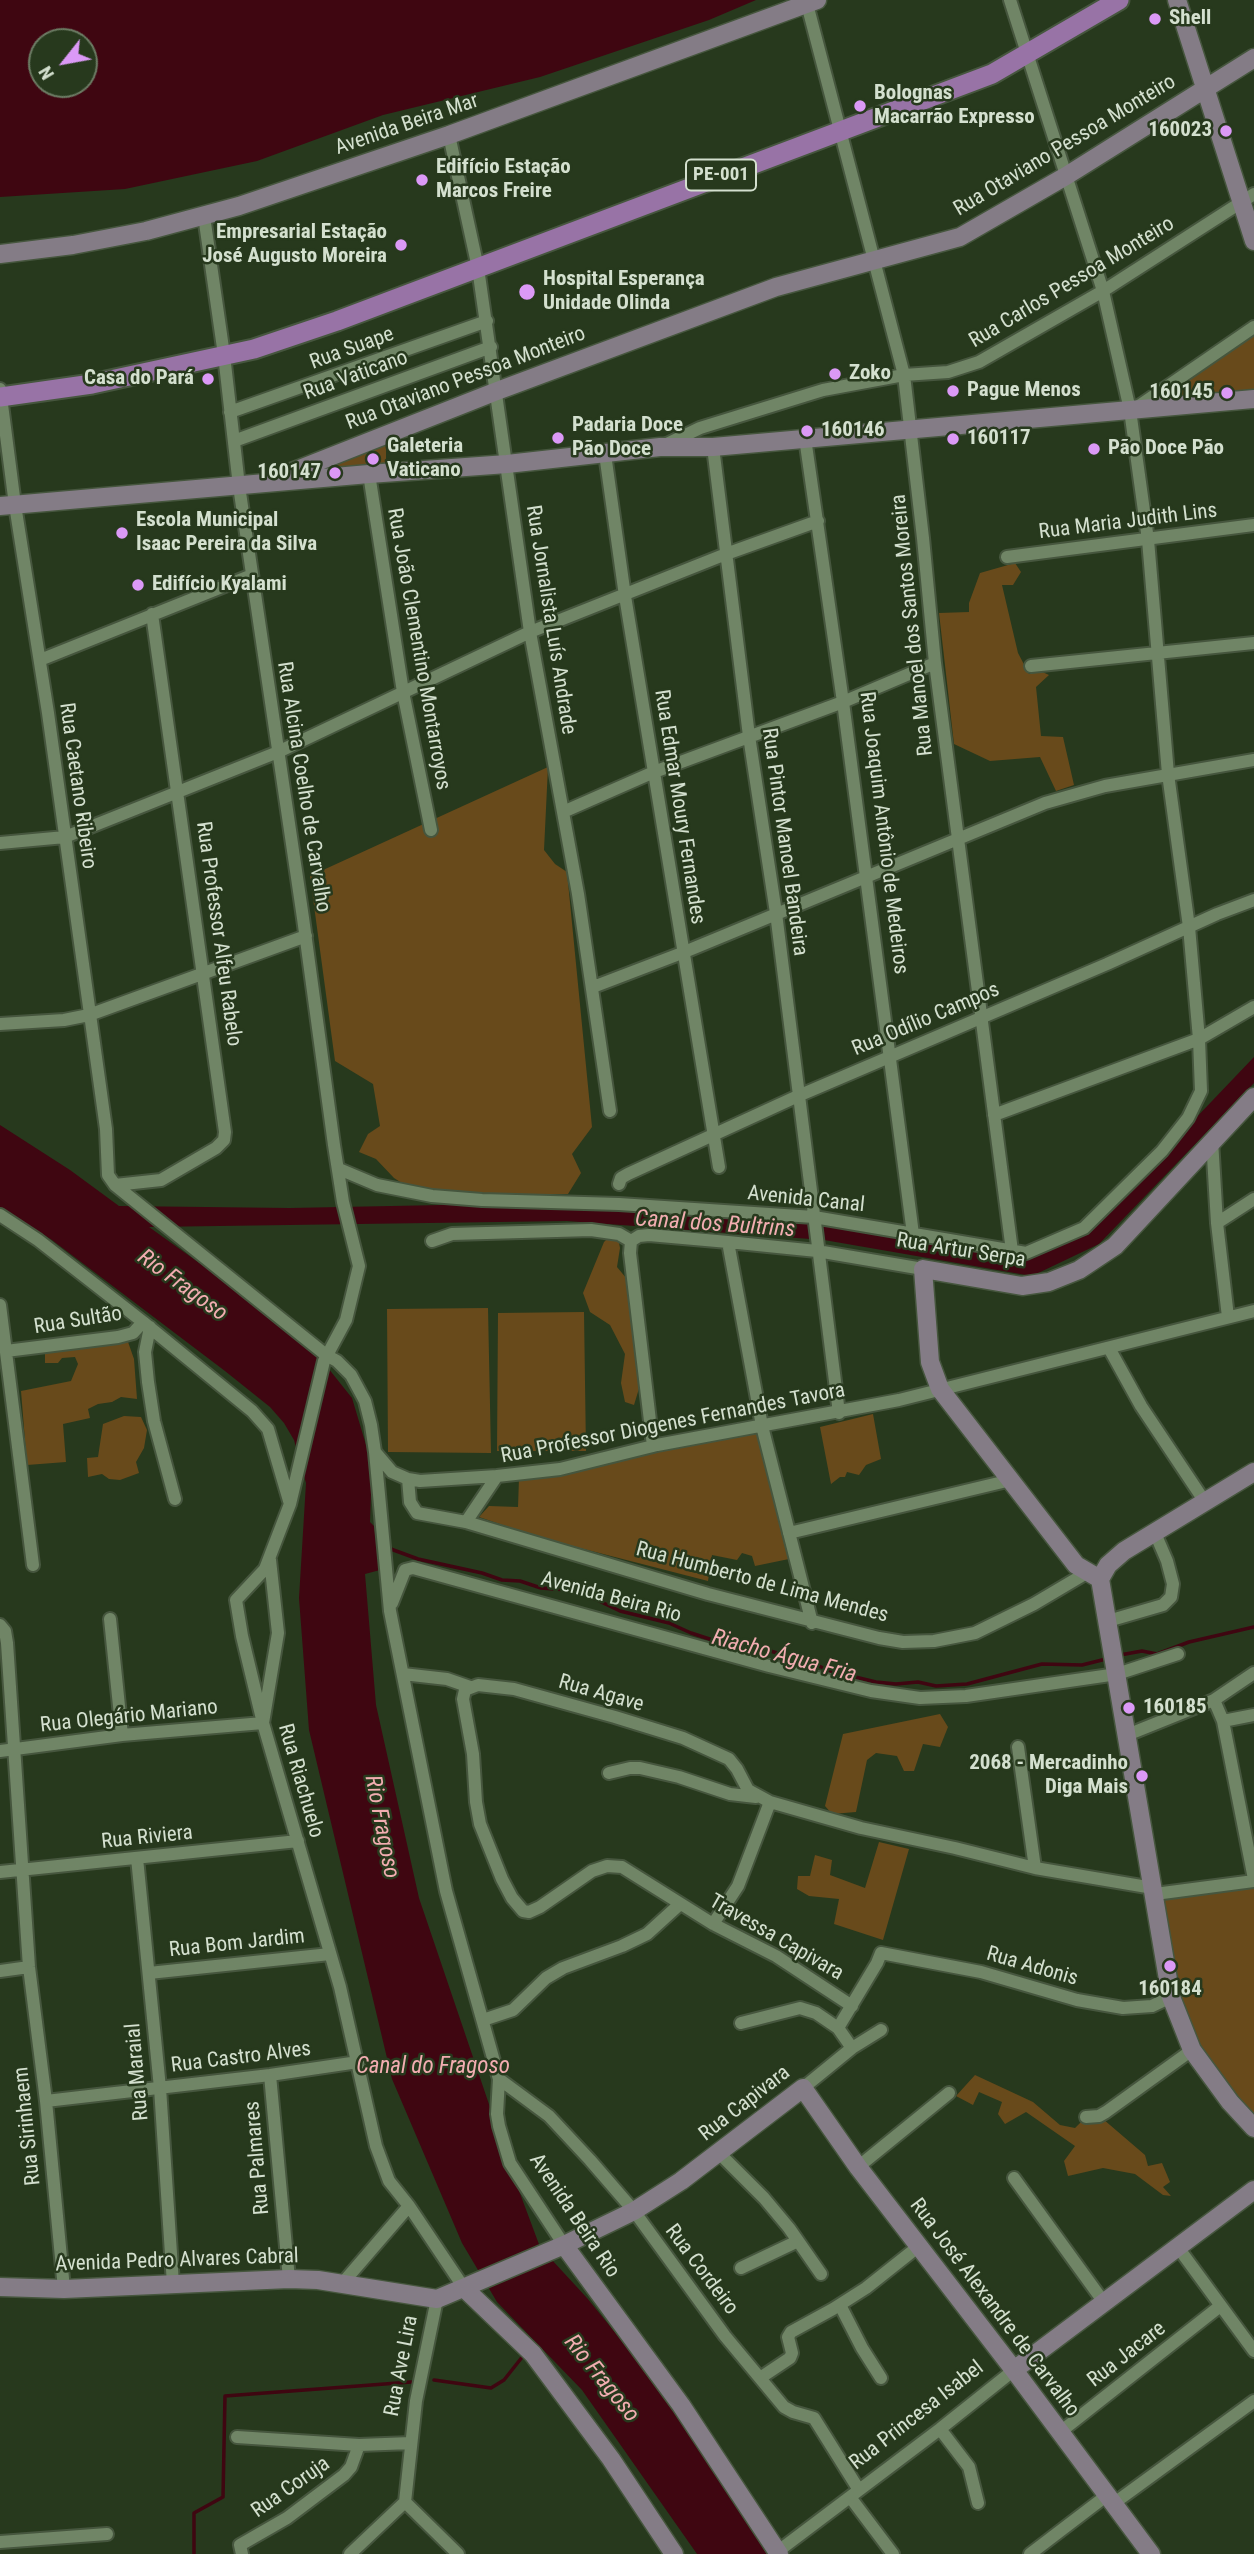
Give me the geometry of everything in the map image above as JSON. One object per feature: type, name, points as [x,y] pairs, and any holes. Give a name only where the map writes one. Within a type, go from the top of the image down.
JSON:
[{"type":"main road","name":"PE-001","points":[[0,395],[92,384],[254,349],[293,336],[974,81],[1028,55],[1119,0]]},
{"type":"main road","points":[[1177,0],[1205,87],[1248,197],[1254,241]]},
{"type":"main road","name":"Avenida Beira Mar","points":[[0,254],[99,240],[204,216],[449,135],[812,2]]},
{"type":"main road","name":"Rua Otaviano Pessoa Monteiro","points":[[262,484],[497,391],[776,286],[960,237],[1066,176],[1254,58]]},
{"type":"main road","points":[[7,505],[506,464],[660,447],[713,447],[1254,399]]},
{"type":"main road","name":"Rua Artur Serpa","points":[[923,1269],[1022,1286],[1037,1285],[1064,1277],[1093,1263],[1115,1246],[1254,1097]]},
{"type":"main road","points":[[923,1269],[930,1362],[940,1389],[1076,1565],[1094,1576],[1112,1642],[1171,1997],[1192,2050],[1230,2102],[1254,2128]]},
{"type":"main road","name":"Rua Humberto de Lima Mendes","points":[[1094,1576],[1124,1551],[1254,1472]]},
{"type":"main road","name":"Rua Capivara","points":[[557,2248],[634,2211],[672,2187],[803,2088]]},
{"type":"main road","name":"Rua José Alexandre de Carvalho","points":[[803,2088],[858,2167],[1014,2370],[1150,2554]]},
{"type":"main road","name":"Rua Princesa Isabel","points":[[1014,2370],[1254,2190]]},
{"type":"main road","name":"Rua Ave Lira","points":[[437,2299],[557,2248]]},
{"type":"main road","name":"Avenida Beira Rio","points":[[557,2248],[681,2405],[778,2553]]},
{"type":"main road","name":"Avenida Pedro Alvares Cabral","points":[[0,2287],[64,2289],[289,2278],[437,2299]]},
{"type":"main road","points":[[467,2286],[541,2364],[611,2459],[674,2554]]},
{"type":"street","points":[[1010,0],[1103,291],[1132,410],[1148,540],[1168,774],[1189,927],[1199,1039]]},
{"type":"street","name":"Rua Manoel dos Santos Moreira","points":[[812,2],[840,130],[904,375],[935,663],[1012,1251]]},
{"type":"street","name":"Rua Jornalista Luís Andrade","points":[[449,135],[487,321],[530,632],[593,987],[610,1111]]},
{"type":"street","name":"Rua Carlos Pessoa Monteiro","points":[[660,447],[700,428],[789,399],[838,386],[904,375],[948,372],[979,362],[1103,291],[1248,197]]},
{"type":"street","name":"Rua Alcina Coelho de Carvalho","points":[[204,216],[239,486],[306,936],[334,1145],[343,1202],[359,1266],[346,1320],[325,1358],[290,1504]]},
{"type":"street","name":"Rua Suape","points":[[230,412],[487,321]]},
{"type":"street","points":[[1132,410],[1254,327]]},
{"type":"street","name":"Rua Vaticano","points":[[234,441],[491,347]]},
{"type":"street","name":"Rua Caetano Ribeiro","points":[[0,395],[7,505],[40,660],[106,1129],[107,1171],[115,1185]]},
{"type":"street","name":"Rua Joaquim Antônio de Medeiros","points":[[805,438],[843,702],[913,1234]]},
{"type":"street","name":"Rua Pintor Manoel Bandeira","points":[[713,447],[749,736],[776,913],[839,1413]]},
{"type":"street","name":"Rua Edmar Moury Fernandes","points":[[605,454],[682,953],[719,1167]]},
{"type":"street","name":"Rua João Clementino Montarroyos","points":[[369,474],[403,692],[430,830]]},
{"type":"street","points":[[0,843],[65,837],[278,752],[530,632],[726,554],[818,521]]},
{"type":"street","name":"Rua Maria Judith Lins","points":[[1007,557],[1254,525]]},
{"type":"street","points":[[40,660],[252,575]]},
{"type":"street","name":"Rua Professor Alfeu Rabelo","points":[[115,1185],[161,1180],[216,1148],[225,1137],[152,614]]},
{"type":"street","points":[[1031,666],[1254,643]]},
{"type":"street","points":[[563,812],[654,772],[843,702],[935,663]]},
{"type":"street","points":[[593,987],[1068,796],[1105,786],[1254,760]]},
{"type":"street","name":"Rua Odílio Campos","points":[[619,1184],[621,1178],[628,1174],[799,1096],[1254,900]]},
{"type":"street","points":[[0,1024],[64,1020],[89,1015],[306,936]]},
{"type":"street","points":[[994,1115],[1199,1039],[1254,1007]]},
{"type":"street","name":"Avenida Canal","points":[[339,1169],[393,1189],[456,1199],[556,1201],[814,1219],[1032,1252],[1084,1228],[1162,1151],[1188,1118],[1201,1091],[1199,1039]]},
{"type":"street","points":[[1212,1140],[1217,1223],[1228,1317]]},
{"type":"street","points":[[115,1185],[325,1358],[335,1359],[346,1369],[357,1386],[372,1425],[375,1452],[392,1472],[408,1479]]},
{"type":"street","points":[[1217,1223],[1254,1199]]},
{"type":"street","points":[[1,1219],[38,1240],[147,1324],[262,1420],[268,1429],[290,1504]]},
{"type":"street","points":[[432,1241],[452,1234],[591,1230],[619,1234],[631,1241],[630,1253],[653,1446]]},
{"type":"street","name":"Rua Artur Serpa","points":[[631,1241],[639,1236],[649,1235],[816,1246],[923,1269]]},
{"type":"street","points":[[728,1242],[762,1426],[812,1623]]},
{"type":"street","points":[[0,1305],[33,1566]]},
{"type":"street","name":"Rua Professor Diogenes Fernandes Tavora","points":[[408,1479],[443,1481],[560,1469],[653,1446],[839,1413],[1254,1311]]},
{"type":"street","points":[[147,1324],[145,1352],[154,1421],[175,1499]]},
{"type":"street","name":"Rua Sultão","points":[[6,1351],[118,1337],[133,1333],[147,1324]]},
{"type":"street","points":[[1109,1348],[1141,1406],[1205,1502]]},
{"type":"street","name":"Avenida Beira Rio","points":[[375,1452],[390,1611],[444,1881],[499,2079],[497,2114],[510,2163],[557,2248]]},
{"type":"street","points":[[466,1522],[497,1476]]},
{"type":"street","name":"Rua Humberto de Lima Mendes","points":[[408,1479],[410,1502],[416,1512],[466,1522],[812,1623],[879,1639],[903,1642],[960,1637],[985,1628],[1094,1576]]},
{"type":"street","points":[[789,1533],[1011,1480]]},
{"type":"street","name":"Rua Riachuelo","points":[[290,1504],[270,1560],[263,1572],[237,1597],[236,1604],[263,1723],[330,1954],[376,2146],[389,2181],[467,2286]]},
{"type":"street","points":[[1108,1621],[1163,1605],[1171,1597],[1173,1584],[1154,1533]]},
{"type":"street","points":[[263,1723],[278,1633],[270,1560]]},
{"type":"street","name":"Avenida Beira Rio","points":[[390,1611],[400,1578],[409,1568],[436,1573],[546,1606],[769,1666],[899,1696],[920,1698],[965,1696],[1116,1673],[1178,1654]]},
{"type":"street","points":[[110,1619],[122,1735]]},
{"type":"street","name":"Rua Sirinhaem","points":[[0,1625],[5,1631],[7,1643],[6,1751],[22,1870],[29,1967],[46,2101],[64,2289]]},
{"type":"street","points":[[1127,1735],[1214,1700],[1254,1673]]},
{"type":"street","name":"Rua Agave","points":[[403,1675],[447,1679],[470,1687],[514,1689],[682,1738],[729,1759],[748,1790],[765,1800]]},
{"type":"street","name":"Travessa Capivara","points":[[470,1687],[465,1690],[463,1699],[472,1747],[480,1824],[502,1879],[523,1911],[528,1912],[547,1902],[586,1874],[601,1867],[622,1867],[713,1924],[776,1956],[852,2006]]},
{"type":"street","points":[[609,1773],[640,1768],[861,1828],[1035,1868],[1154,1891],[1254,1880],[1223,1721],[1214,1700]]},
{"type":"street","points":[[1223,1721],[1254,1715]]},
{"type":"street","name":"Rua Olegário Mariano","points":[[6,1751],[122,1735],[263,1723]]},
{"type":"street","points":[[1018,1747],[1035,1868]]},
{"type":"street","points":[[713,1924],[738,1886],[765,1800]]},
{"type":"street","name":"Rua Riviera","points":[[0,1872],[298,1841]]},
{"type":"street","name":"Rua Maraial","points":[[137,1858],[160,2088],[173,2284]]},
{"type":"street","name":"Travessa Capivara","points":[[483,2020],[513,2010],[546,1978],[563,1968],[622,1947],[647,1934],[680,1904]]},
{"type":"street","name":"Rua Adonis","points":[[852,2006],[881,1953],[981,1972],[1077,2000],[1123,2008],[1152,2006],[1171,1997]]},
{"type":"street","name":"Rua Bom Jardim","points":[[149,1973],[330,1954]]},
{"type":"street","points":[[0,1971],[29,1967]]},
{"type":"street","points":[[838,2028],[852,2006]]},
{"type":"street","points":[[741,2023],[800,2008],[816,2012],[838,2028],[852,2048]]},
{"type":"street","name":"Rua Capivara","points":[[803,2088],[852,2048],[881,2030]]},
{"type":"street","points":[[1086,2117],[1099,2116],[1106,2112],[1192,2050]]},
{"type":"street","name":"Rua Castro Alves","points":[[46,2101],[358,2062]]},
{"type":"street","name":"Rua Palmares","points":[[270,2075],[289,2278]]},
{"type":"street","name":"Rua Cordeiro","points":[[499,2079],[549,2116],[634,2211],[670,2263],[784,2407],[814,2417],[854,2494],[893,2554]]},
{"type":"street","points":[[858,2167],[949,2093]]},
{"type":"street","points":[[719,2153],[764,2199],[821,2274]]},
{"type":"street","points":[[1014,2179],[1103,2301]]},
{"type":"street","points":[[341,2285],[409,2206]]},
{"type":"street","points":[[741,2268],[798,2241]]},
{"type":"street","points":[[760,2378],[790,2358],[792,2353],[788,2337],[791,2332],[840,2305],[919,2245]]},
{"type":"street","points":[[1177,2246],[1254,2351]]},
{"type":"street","name":"Rua Ave Lira","points":[[405,2502],[420,2381],[437,2299]]},
{"type":"street","points":[[840,2305],[881,2378]]},
{"type":"street","name":"Rua Jacare","points":[[1059,2433],[1220,2307]]},
{"type":"street","name":"Rua Princesa Isabel","points":[[778,2553],[1014,2370]]},
{"type":"street","points":[[1030,2554],[1254,2401]]},
{"type":"street","points":[[940,2429],[969,2467],[978,2503]]},
{"type":"street","points":[[237,2437],[359,2445],[411,2444]]},
{"type":"street","name":"Rua Coruja","points":[[242,2554],[240,2545],[287,2518],[344,2475],[351,2468],[359,2445]]},
{"type":"street","points":[[350,2554],[405,2502],[458,2554]]},
{"type":"street","points":[[0,2542],[107,2534]]},
{"type":"shaded area","points":[[1254,334],[1254,389],[1159,400]]},
{"type":"shaded area","points":[[386,435],[386,472],[286,481]]},
{"type":"shaded area","points":[[1015,563],[1021,572],[1013,585],[1002,585],[1018,653],[1029,674],[1038,670],[1049,675],[1036,687],[1041,736],[1063,737],[1074,785],[1056,791],[1040,757],[990,761],[954,744],[939,613],[969,612],[969,603],[980,573]]},
{"type":"shaded area","points":[[548,767],[544,850],[555,864],[567,872],[592,1127],[572,1154],[581,1173],[568,1194],[419,1194],[394,1178],[376,1159],[359,1152],[368,1134],[380,1126],[373,1084],[335,1061],[310,876]]},
{"type":"shaded area","points":[[609,1237],[618,1238],[620,1248],[617,1267],[627,1279],[644,1372],[634,1405],[625,1402],[621,1383],[625,1354],[610,1325],[590,1312],[583,1293],[604,1242]]},
{"type":"shaded area","points":[[488,1308],[491,1453],[388,1452],[387,1309]]},
{"type":"shaded area","points":[[584,1312],[586,1451],[497,1451],[498,1313]]},
{"type":"shaded area","points":[[127,1339],[134,1359],[137,1399],[121,1397],[112,1402],[98,1404],[88,1409],[90,1418],[63,1424],[66,1462],[27,1465],[21,1391],[71,1381],[78,1364],[75,1357],[62,1358],[58,1363],[45,1363],[45,1346]]},
{"type":"shaded area","points":[[873,1414],[881,1459],[866,1465],[859,1475],[847,1472],[845,1477],[840,1477],[831,1484],[820,1427]]},
{"type":"shaded area","points":[[124,1416],[141,1417],[147,1430],[144,1448],[136,1462],[139,1473],[120,1480],[109,1479],[102,1474],[88,1477],[87,1458],[98,1457],[103,1424]]},
{"type":"shaded area","points":[[762,1426],[799,1605],[789,1559],[755,1566],[752,1556],[742,1553],[737,1560],[712,1555],[708,1581],[541,1538],[479,1517],[489,1506],[518,1507],[519,1478]]},
{"type":"shaded area","points":[[940,1714],[948,1727],[940,1747],[923,1744],[914,1771],[904,1771],[897,1756],[876,1753],[867,1760],[856,1812],[832,1814],[825,1806],[843,1734]]},
{"type":"shaded area","points":[[879,1842],[909,1849],[883,1940],[834,1924],[839,1899],[809,1896],[797,1889],[798,1876],[810,1876],[815,1855],[832,1860],[830,1875],[865,1888]]},
{"type":"shaded area","points":[[1254,1883],[1254,2126],[1184,2032],[1158,1897]]},
{"type":"shaded area","points":[[975,2075],[1033,2102],[1060,2125],[1075,2128],[1086,2117],[1103,2119],[1145,2155],[1148,2166],[1162,2163],[1170,2182],[1163,2187],[1171,2196],[1163,2195],[1135,2174],[1103,2168],[1068,2176],[1064,2161],[1075,2146],[1026,2112],[1005,2124],[998,2114],[1002,2102],[979,2092],[973,2105],[956,2096]]},
{"type":"water","points":[[0,0],[756,0],[709,20],[540,77],[383,115],[257,161],[125,189],[0,197]]},
{"type":"water","name":"Canal do Fragoso","points":[[1254,1057],[1254,1083],[1099,1244],[1032,1276],[824,1240],[567,1221],[149,1227],[304,1338],[352,1398],[372,1465],[370,1522],[374,1526],[380,1570],[365,1574],[376,1705],[419,1898],[540,2247],[587,2298],[696,2432],[738,2508],[768,2554],[697,2554],[582,2390],[497,2302],[462,2243],[392,2079],[309,1730],[299,1598],[306,1483],[294,1440],[270,1407],[225,1371],[52,1240],[0,1207],[0,1125],[70,1170],[119,1206],[290,1208],[544,1203],[822,1222],[1030,1257],[1087,1232]]},
{"type":"waterway","name":"Riacho Água Fria","points":[[388,1548],[418,1559],[502,1580],[568,1590],[620,1611],[669,1623],[728,1645],[745,1644],[810,1662],[830,1671],[876,1682],[918,1682],[936,1686],[967,1684],[1042,1664],[1082,1665],[1106,1659]]},
{"type":"waterway","name":"Riacho Água Fria","points":[[1120,1655],[1142,1651],[1157,1654],[1189,1642],[1254,1627]]},
{"type":"waterway","points":[[434,2380],[491,2388],[504,2380],[523,2356]]},
{"type":"waterway","points":[[194,2554],[194,2513],[223,2497],[225,2396],[411,2382]]},
{"type":"place","name":"Shell","points":[[1155,19]]},
{"type":"place","name":"Bolognas Macarrão Expresso","points":[[860,106]]},
{"type":"place","name":"160023","points":[[1226,131]]},
{"type":"place","name":"Edifício Estação Marcos Freire","points":[[422,180]]},
{"type":"place","name":"Empresarial Estação José Augusto Moreira","points":[[401,245]]},
{"type":"place","name":"Hospital Esperança Unidade Olinda","points":[[527,292]]},
{"type":"place","name":"Zoko","points":[[835,374]]},
{"type":"place","name":"Casa do Pará","points":[[208,379]]},
{"type":"place","name":"Pague Menos","points":[[953,391]]},
{"type":"place","name":"160145","points":[[1227,393]]},
{"type":"place","name":"160146","points":[[807,431]]},
{"type":"place","name":"Padaria Doce Pão Doce","points":[[558,438]]},
{"type":"place","name":"160117","points":[[953,439]]},
{"type":"place","name":"Pão Doce Pão","points":[[1094,449]]},
{"type":"place","name":"Galeteria Vaticano","points":[[373,459]]},
{"type":"place","name":"160147","points":[[335,473]]},
{"type":"place","name":"Escola Municipal Isaac Pereira da Silva","points":[[122,533]]},
{"type":"place","name":"Edifício Kyalami","points":[[138,585]]},
{"type":"place","name":"160185","points":[[1129,1708]]},
{"type":"place","name":"2068 - Mercadinho Diga Mais","points":[[1142,1776]]},
{"type":"place","name":"160184","points":[[1170,1966]]},
{"type":"water label","name":"Canal dos Bultrins","points":[[715,1225]]},
{"type":"water label","name":"Rio Fragoso","points":[[182,1286]]},
{"type":"water label","name":"Rio Fragoso","points":[[381,1827]]},
{"type":"water label","name":"Rio Fragoso","points":[[601,2379]]}]
